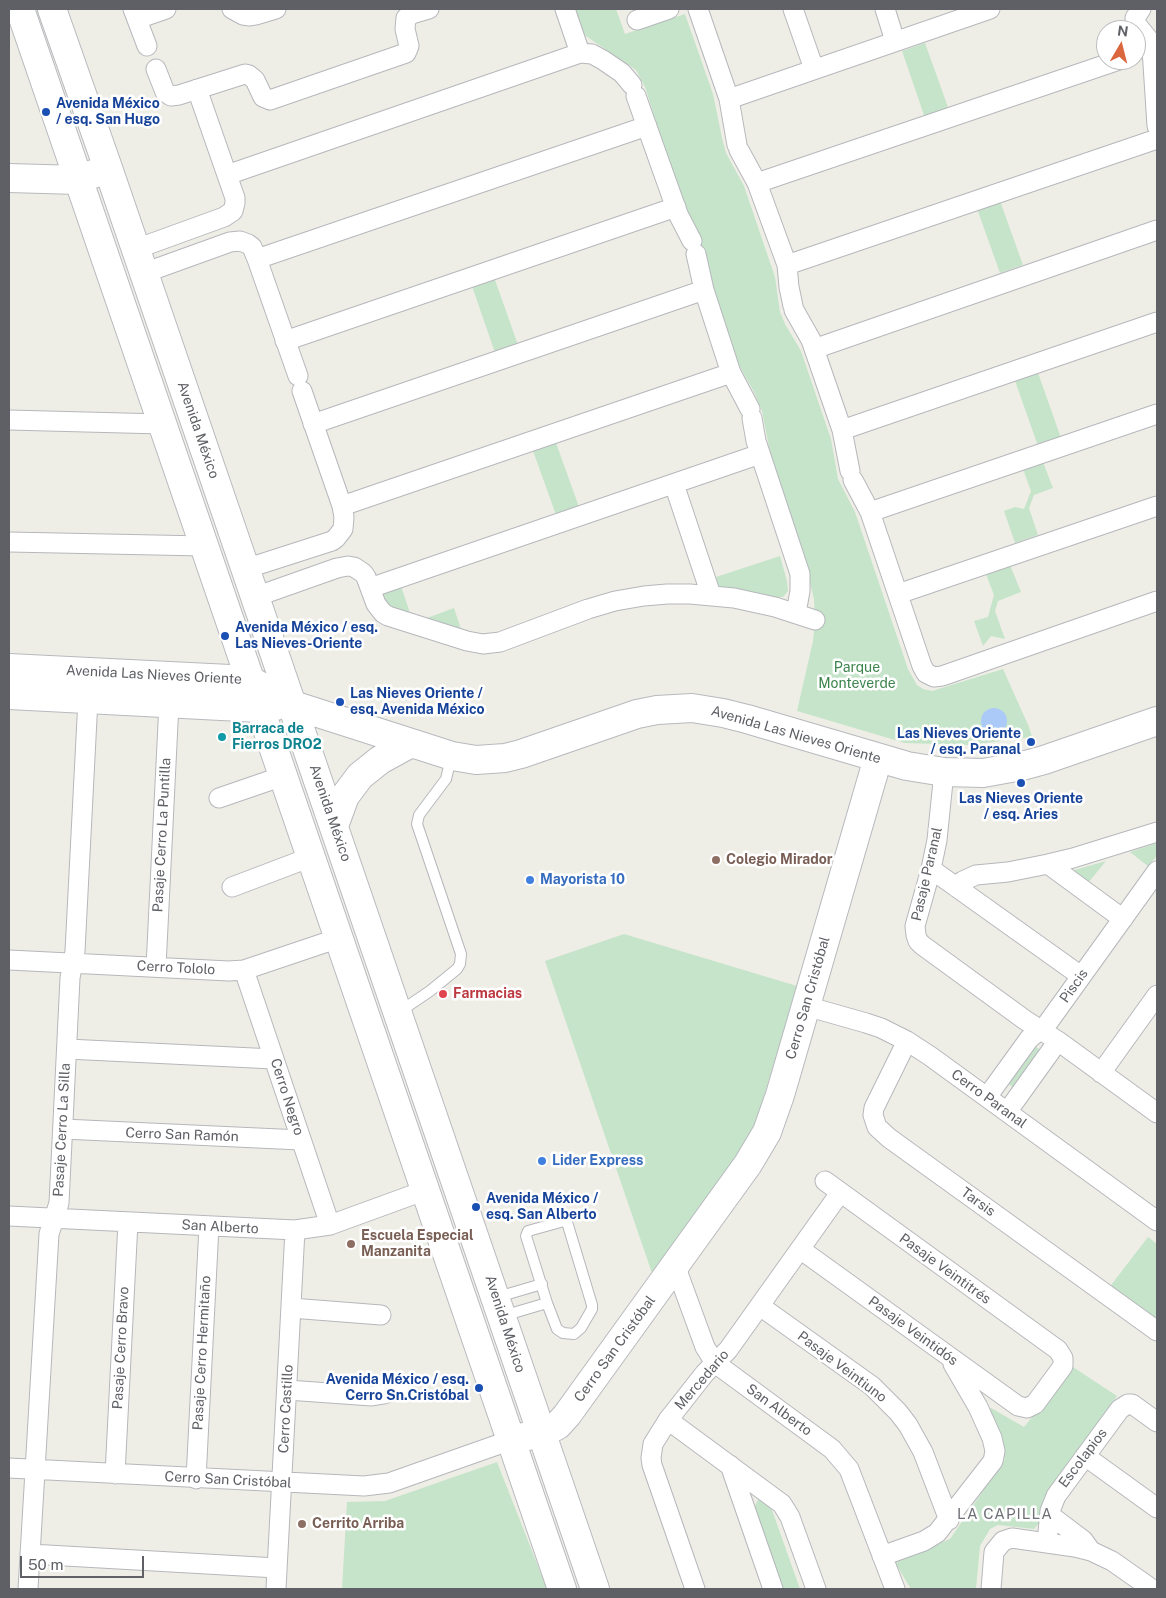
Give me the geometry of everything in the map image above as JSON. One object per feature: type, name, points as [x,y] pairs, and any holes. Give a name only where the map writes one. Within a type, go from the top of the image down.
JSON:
[{"type":"main road","points":[[20,9],[562,1589]]},
{"type":"main road","name":"Avenida México","points":[[59,16],[108,168],[399,1012],[595,1589]]},
{"type":"main road","points":[[9,178],[78,180],[108,168]]},
{"type":"main road","name":"Avenida Las Nieves Oriente","points":[[9,668],[250,680],[293,705],[452,756],[476,760],[505,758],[637,714],[676,708],[700,709],[723,713],[907,766],[944,772],[984,773],[1022,766],[1157,721]]},
{"type":"main road","name":"Avenida Las Nieves Oriente","points":[[9,695],[260,708],[293,705]]},
{"type":"main road","points":[[334,826],[345,796],[360,776],[388,755],[411,743]]},
{"type":"main road","name":"Cerro San Cristóbal","points":[[512,1440],[542,1432],[558,1425],[567,1415],[748,1164],[767,1132],[777,1104],[878,758]]},
{"type":"main road","points":[[478,1342],[482,1352],[489,1358],[498,1360],[507,1358],[513,1350]]},
{"type":"street","points":[[147,46],[135,14],[166,9]]},
{"type":"street","points":[[232,9],[250,16],[276,9]]},
{"type":"street","points":[[156,69],[165,92],[175,96],[245,74],[253,77],[263,97],[270,100],[403,55],[410,46],[405,29],[406,18],[412,14],[429,9]]},
{"type":"street","points":[[565,9],[580,53]]},
{"type":"street","points":[[637,20],[669,9]]},
{"type":"street","points":[[698,9],[729,98],[738,147],[757,183],[787,265],[789,287],[794,308],[814,349],[842,430],[851,476],[870,512],[924,670],[930,675],[938,677],[1157,601]]},
{"type":"street","points":[[793,9],[814,69]]},
{"type":"street","points":[[885,9],[895,41]]},
{"type":"street","points":[[1136,20],[1136,14],[1141,9]]},
{"type":"street","points":[[729,98],[982,10]]},
{"type":"street","points":[[228,175],[580,53],[592,54],[622,73],[634,90],[676,207],[694,247],[704,290],[731,372],[751,413],[756,442],[800,574],[800,591],[796,613]]},
{"type":"street","points":[[1146,63],[1157,126]]},
{"type":"street","points":[[757,183],[1096,68]]},
{"type":"street","points":[[140,261],[230,215],[233,211],[235,203],[228,175],[197,89]]},
{"type":"street","points":[[257,259],[647,126]]},
{"type":"street","points":[[787,265],[1157,139]]},
{"type":"street","points":[[286,341],[676,207]]},
{"type":"street","points":[[814,349],[1157,230]]},
{"type":"street","points":[[140,261],[240,240],[248,244],[252,247],[257,259],[286,341],[342,506],[344,524],[343,529],[332,541],[245,569]]},
{"type":"street","points":[[313,424],[704,290]]},
{"type":"street","points":[[842,430],[1157,322]]},
{"type":"street","points":[[342,506],[731,372]]},
{"type":"street","points":[[870,512],[1157,414]]},
{"type":"street","points":[[9,420],[162,424]]},
{"type":"street","points":[[370,588],[760,454]]},
{"type":"street","points":[[674,484],[711,595]]},
{"type":"street","points":[[898,594],[1157,506]]},
{"type":"street","points":[[9,542],[204,546]]},
{"type":"street","points":[[255,596],[342,566],[348,566],[359,570],[366,577],[376,604],[388,616],[467,641],[483,644],[500,642],[588,609],[644,596],[667,594],[711,595],[754,602],[815,620]]},
{"type":"street","name":"Pasaje Cerro La Silla","points":[[28,1589],[49,1234],[59,1203],[70,978],[75,951],[88,699]]},
{"type":"street","name":"Pasaje Cerro La Puntilla","points":[[156,967],[169,703]]},
{"type":"street","name":"Pasaje Paranal","points":[[944,772],[939,831],[931,869],[915,926],[918,941],[1017,1015],[1050,1036],[1157,1113]]},
{"type":"street","points":[[219,798],[283,776]]},
{"type":"street","points":[[955,886],[963,880],[976,875],[1008,872],[1048,864],[1157,832]]},
{"type":"street","points":[[232,887],[311,857]]},
{"type":"street","points":[[1048,864],[1123,919]]},
{"type":"street","points":[[931,869],[1082,976]]},
{"type":"street","name":"Piscis","points":[[1007,1112],[1082,976],[1157,871]]},
{"type":"street","name":"Cerro Tololo","points":[[9,960],[229,971],[244,970],[339,938]]},
{"type":"street","name":"Cerro Negro","points":[[244,970],[330,1225]]},
{"type":"street","points":[[1101,1073],[1157,995]]},
{"type":"street","name":"Cerro Paranal","points":[[806,1006],[882,1028],[907,1041],[1157,1221]]},
{"type":"street","name":"Piscis","points":[[987,1097],[1028,1039],[1037,1032],[1050,1036]]},
{"type":"street","name":"Tarsis","points":[[907,1041],[874,1108],[873,1115],[877,1127],[897,1144],[1157,1331]]},
{"type":"street","points":[[67,1049],[274,1058]]},
{"type":"street","name":"Cerro San Ramón","points":[[63,1129],[301,1140]]},
{"type":"street","name":"Pasaje Veintitrés","points":[[825,1181],[1058,1350],[1063,1358],[1061,1370],[1036,1404],[1027,1408]]},
{"type":"street","name":"San Alberto","points":[[9,1216],[295,1230],[330,1225],[426,1190]]},
{"type":"street","name":"Mercedario","points":[[695,1589],[651,1458],[655,1439],[705,1373],[728,1350],[840,1193]]},
{"type":"street","name":"Pasaje Cerro Bravo","points":[[115,1474],[128,1222]]},
{"type":"street","name":"Pasaje Cerro Hermitaño","points":[[196,1479],[209,1226]]},
{"type":"street","name":"Cerro Castillo","points":[[276,1589],[295,1230]]},
{"type":"street","name":"Pasaje Veintidós","points":[[800,1249],[989,1386],[1018,1406],[1027,1408]]},
{"type":"street","name":"San Alberto","points":[[675,1265],[706,1347],[715,1363],[822,1441],[841,1458],[854,1481],[895,1589]]},
{"type":"street","name":"Pasaje Veintiuno","points":[[760,1306],[872,1386],[898,1412],[908,1425],[923,1452],[949,1520]]},
{"type":"street","points":[[291,1308],[381,1315]]},
{"type":"street","points":[[882,1556],[937,1533],[991,1465],[995,1456],[996,1451],[992,1438],[978,1407],[947,1356]]},
{"type":"street","points":[[978,1407],[982,1395],[989,1386]]},
{"type":"street","points":[[287,1390],[372,1396],[384,1394],[402,1387]]},
{"type":"street","name":"Escolapios","points":[[1047,1543],[1051,1506],[1056,1496],[1120,1408],[1128,1404],[1136,1406],[1157,1422]]},
{"type":"street","points":[[668,1420],[778,1500],[786,1508],[816,1589]]},
{"type":"street","name":"Cerro San Cristóbal","points":[[9,1468],[196,1479],[364,1486],[389,1483],[512,1440]]},
{"type":"street","points":[[1085,1456],[1157,1508]]},
{"type":"street","points":[[730,1465],[773,1589]]},
{"type":"street","points":[[1050,1515],[1083,1540],[1091,1551]]},
{"type":"street","points":[[991,1589],[994,1552],[1003,1541],[1016,1538],[1091,1551],[1112,1561],[1152,1589]]},
{"type":"street","points":[[30,1554],[277,1568]]},
{"type":"lane","points":[[399,1012],[430,992],[460,964],[461,954],[417,824],[419,815],[446,779],[452,756]]},
{"type":"lane","points":[[564,1221],[567,1222],[592,1309],[581,1328],[574,1334],[563,1333],[557,1330],[547,1303],[526,1236],[528,1231],[564,1221]]},
{"type":"lane","points":[[495,1293],[508,1294],[542,1284]]},
{"type":"lane","points":[[504,1321],[513,1313],[547,1303]]},
{"type":"green space","name":"Parque Monteverde","points":[[572,9],[616,9],[625,34],[685,14],[713,94],[726,153],[744,186],[775,277],[780,312],[801,351],[831,439],[838,479],[855,512],[908,669],[917,685],[932,691],[1003,669],[1032,737],[970,745],[905,743],[797,711],[813,641],[814,599],[769,447],[762,411],[735,358],[686,216],[645,87],[636,70],[580,32]]},
{"type":"green space","points":[[925,43],[949,110],[925,118],[902,51]]},
{"type":"green space","points":[[999,198],[1023,265],[1000,273],[976,206]]},
{"type":"green space","points":[[494,277],[518,345],[495,353],[472,286]]},
{"type":"green space","points":[[1037,370],[1061,438],[1038,446],[1014,378]]},
{"type":"green space","points":[[555,440],[579,507],[556,515],[532,448]]},
{"type":"green space","points":[[1043,462],[1053,488],[1034,495],[1029,508],[1038,535],[1015,543],[1004,511],[1015,507],[1024,509],[1031,491],[1023,469]]},
{"type":"green space","points":[[780,556],[788,591],[783,597],[719,587],[716,577]]},
{"type":"green space","points":[[1008,560],[1021,592],[998,601],[995,611],[1005,639],[991,636],[983,646],[974,621],[988,617],[994,595],[984,569]]},
{"type":"green space","points":[[401,586],[410,613],[383,604],[379,593]]},
{"type":"green space","points":[[454,608],[462,632],[427,618]]},
{"type":"green space","points":[[1157,843],[1157,855],[1149,867],[1130,852]]},
{"type":"green space","points":[[1106,861],[1084,888],[1064,873]]},
{"type":"green space","points":[[624,934],[797,986],[758,1116],[750,1134],[739,1155],[653,1276],[545,961]]},
{"type":"green space","points":[[1035,1046],[1043,1052],[1015,1089],[1007,1083]]},
{"type":"green space","points":[[1148,1237],[1157,1244],[1157,1324],[1108,1289]]},
{"type":"green space","points":[[1073,1367],[1117,1396],[1044,1497],[1039,1523],[1034,1529],[998,1525],[990,1529],[980,1546],[976,1589],[911,1589],[894,1561],[950,1539],[1005,1459],[986,1410],[991,1408],[1024,1427]]},
{"type":"green space","points":[[497,1462],[547,1589],[342,1589],[347,1502],[385,1501]]},
{"type":"green space","points":[[759,1497],[772,1510],[800,1589],[781,1589],[755,1506]]},
{"type":"water","points":[[994,708],[1003,712],[1007,721],[1003,730],[994,734],[985,730],[981,721],[985,712]]},
{"type":"place","name":"Avenida México / esq. San Hugo","points":[[46,112]]},
{"type":"place","name":"Avenida México / esq. Las Nieves-Oriente","points":[[225,636]]},
{"type":"place","name":"Las Nieves Oriente / esq. Avenida México","points":[[340,702]]},
{"type":"place","name":"Barraca de Fierros DRO2","points":[[222,737]]},
{"type":"place","name":"Las Nieves Oriente / esq. Paranal","points":[[1031,742]]},
{"type":"place","name":"Las Nieves Oriente / esq. Aries","points":[[1021,783]]},
{"type":"place","name":"Colegio Mirador","points":[[716,860]]},
{"type":"place","name":"Mayorista 10","points":[[530,880]]},
{"type":"place","name":"Farmacias","points":[[443,994]]},
{"type":"place","name":"Lider Express","points":[[542,1161]]},
{"type":"place","name":"Avenida México / esq. San Alberto","points":[[476,1207]]},
{"type":"place","name":"Escuela Especial Manzanita","points":[[351,1244]]},
{"type":"place","name":"Avenida México / esq. Cerro Sn.Cristóbal","points":[[479,1388]]},
{"type":"place","name":"Cerrito Arriba","points":[[302,1524]]},
{"type":"district","name":"LA CAPILLA","points":[[1005,1514]]}]
